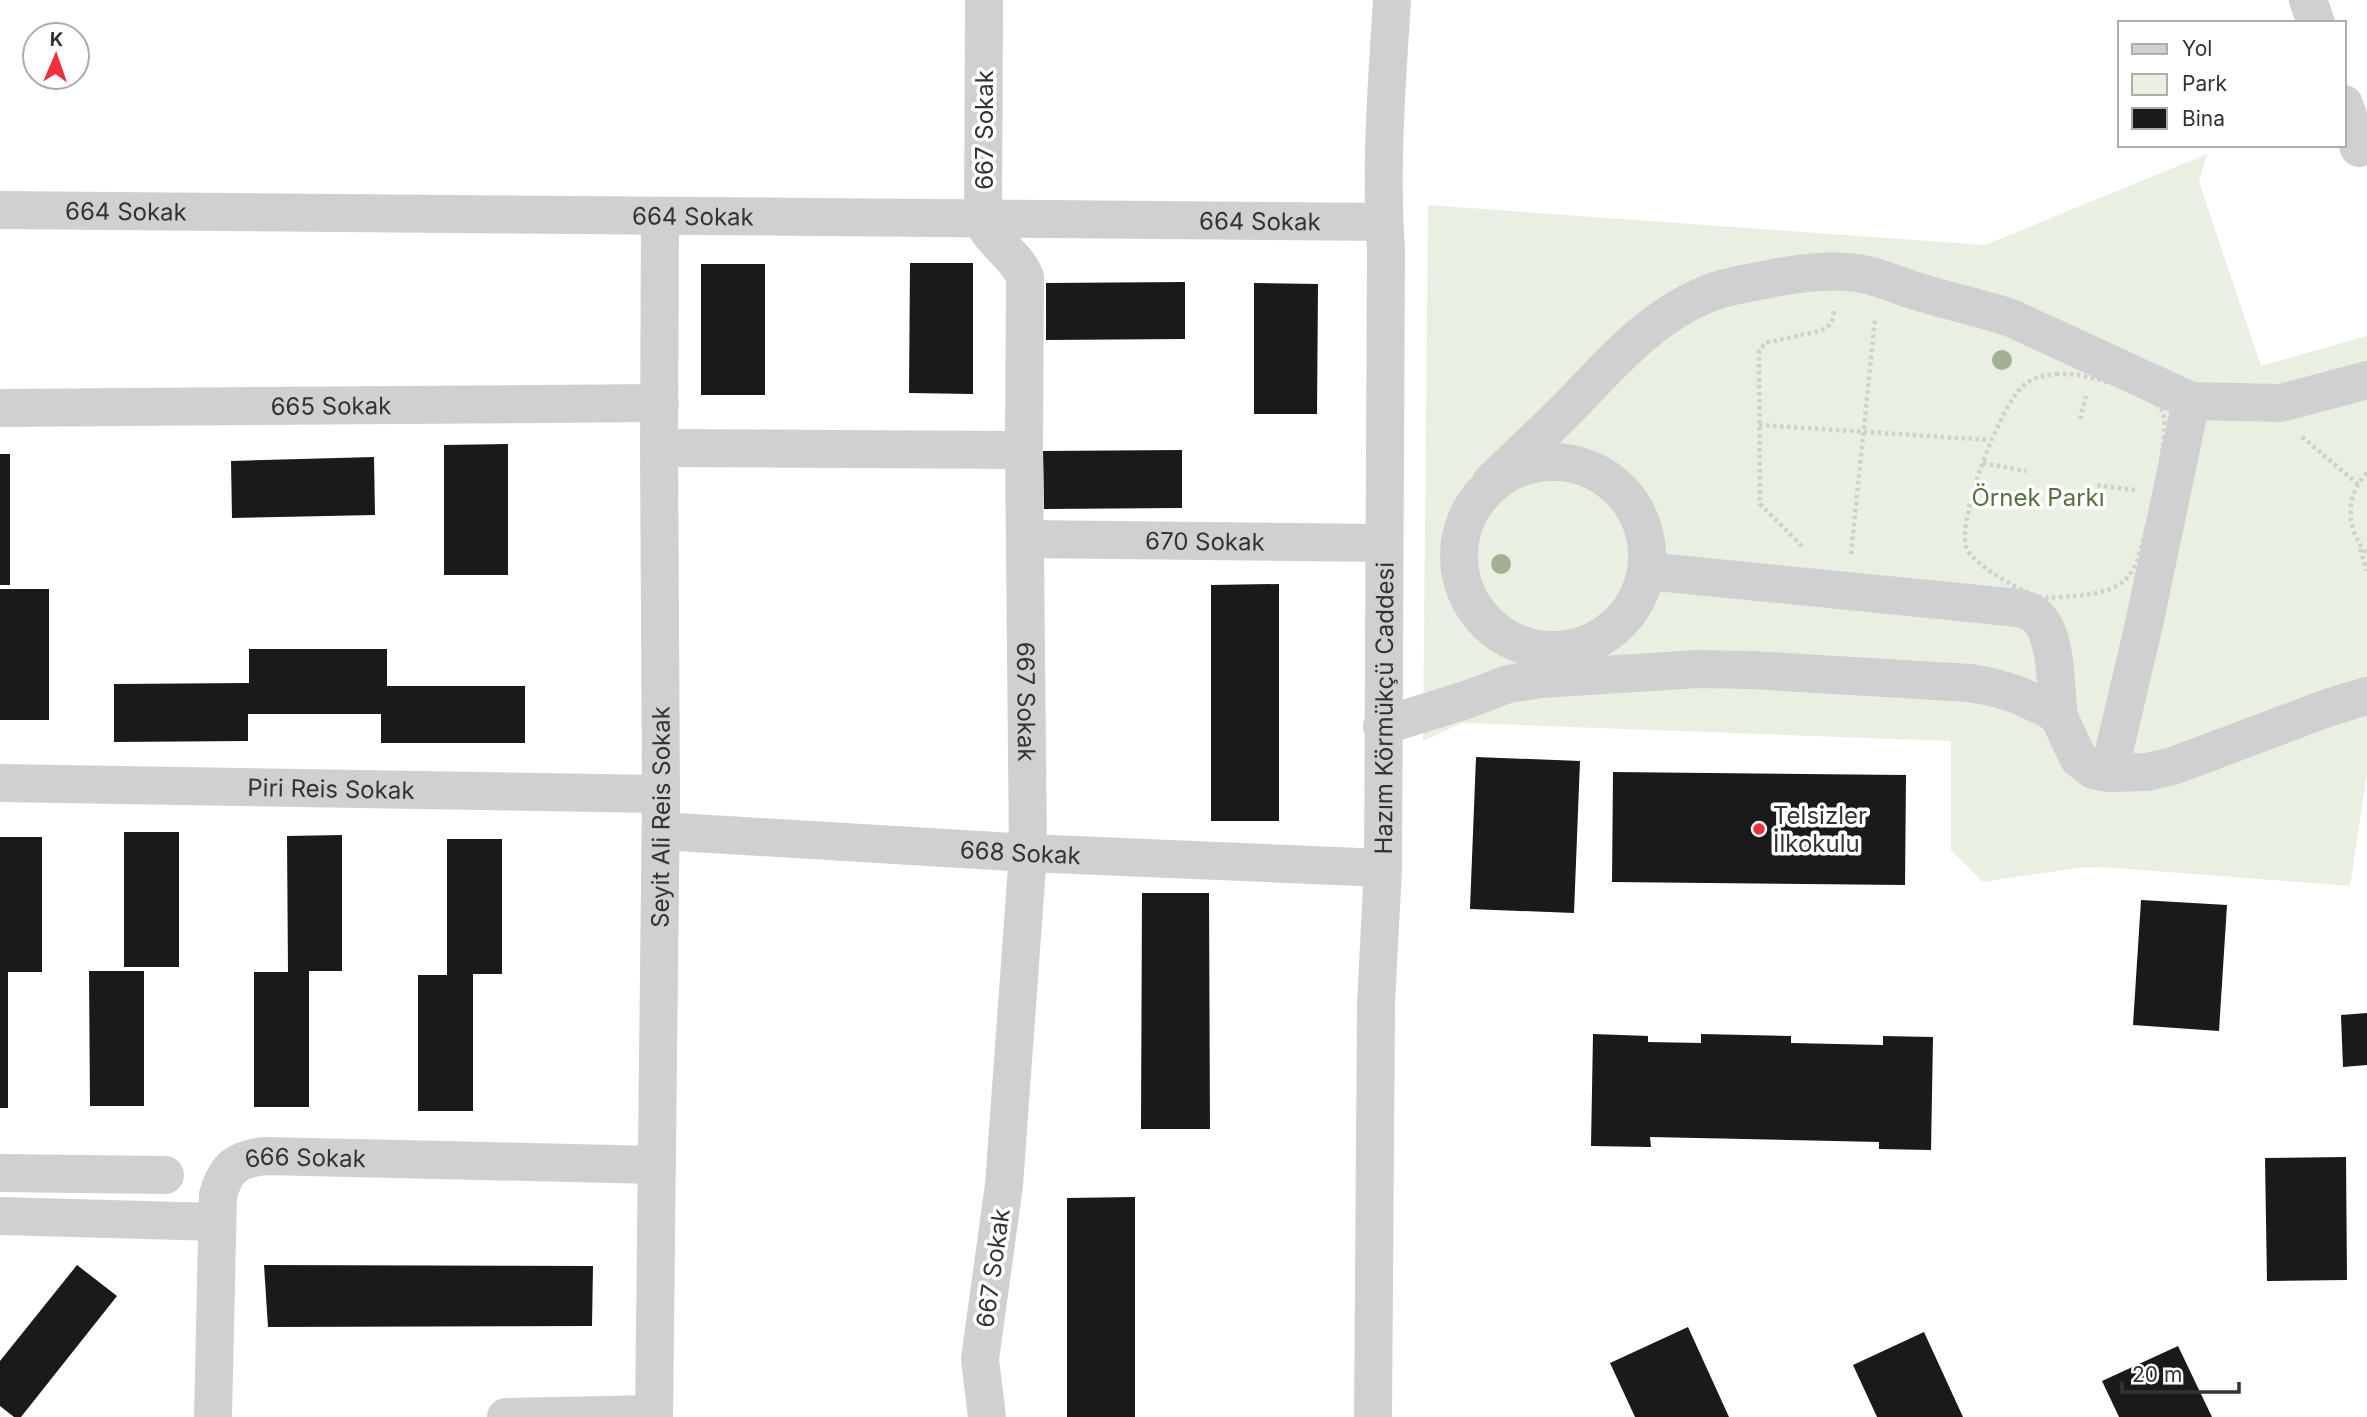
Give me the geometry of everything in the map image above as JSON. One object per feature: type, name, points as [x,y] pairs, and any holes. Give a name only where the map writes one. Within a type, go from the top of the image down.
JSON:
[{"type":"street","name":"667 Sokak","points":[[984,0],[983,220],[988,232],[1015,260],[1026,277],[1024,450],[1028,853],[1004,1185],[980,1359],[987,1417]]},
{"type":"street","name":"Hazım Körmükçü Caddesi","points":[[1373,1417],[1376,1004],[1382,868],[1387,262],[1384,222],[1392,0]]},
{"type":"street","points":[[2308,0],[2315,21]]},
{"type":"street","points":[[2346,110],[2359,148]]},
{"type":"street","name":"664 Sokak","points":[[0,210],[1384,222]]},
{"type":"street","name":"Seyit Ali Reis Sokak","points":[[654,1415],[661,831],[660,217]]},
{"type":"street","points":[[1491,482],[1522,467],[1548,462],[1577,465],[1604,477],[1626,496],[1642,522],[1648,551],[1647,571],[1639,595],[1623,619],[1600,638],[1572,648],[1542,649],[1516,643],[1480,616],[1468,597],[1459,565],[1460,542],[1466,520],[1491,482],[1613,360],[1681,307],[1707,294],[1786,275],[1838,271],[1879,277],[1908,289],[2011,318],[2191,401],[2281,403],[2367,380]]},
{"type":"street","points":[[2109,773],[2144,624],[2191,401]]},
{"type":"street","name":"665 Sokak","points":[[0,408],[660,403]]},
{"type":"street","points":[[659,448],[1024,450]]},
{"type":"street","name":"670 Sokak","points":[[1025,539],[1384,543]]},
{"type":"street","points":[[1647,571],[2001,604],[2020,608],[2036,615],[2046,629],[2051,644],[2059,717],[2078,758],[2093,770],[2109,773],[2147,772],[2173,766],[2327,708],[2367,696]]},
{"type":"street","points":[[1497,631],[1526,681]]},
{"type":"street","points":[[1382,726],[1508,684],[1709,669],[1970,683],[2016,694],[2059,717]]},
{"type":"street","name":"Piri Reis Sokak","points":[[0,783],[661,793]]},
{"type":"street","name":"668 Sokak","points":[[661,831],[1028,853],[1382,868]]},
{"type":"street","name":"666 Sokak","points":[[213,1417],[218,1195],[228,1170],[249,1158],[265,1156],[657,1165]]},
{"type":"street","points":[[0,1173],[165,1175]]},
{"type":"street","points":[[0,1216],[217,1222]]},
{"type":"street","points":[[506,1417],[654,1415]]},
{"type":"path","points":[[1838,271],[1833,321],[1829,327],[1765,343],[1759,351],[1760,504],[1848,590]]},
{"type":"path","points":[[1848,590],[1879,277]]},
{"type":"path","points":[[2075,374],[2097,379],[2152,401],[2165,417],[2162,459],[2139,555],[2132,573],[2106,590],[2057,597],[2035,597],[1973,558],[1966,549],[1965,538],[1970,508],[1983,463],[1990,440],[2007,407],[2021,388],[2038,377],[2075,374]]},
{"type":"path","points":[[2260,403],[2358,484]]},
{"type":"path","points":[[1759,425],[1990,440]]},
{"type":"path","points":[[1983,463],[2026,471]]},
{"type":"path","points":[[2367,472],[2353,495],[2350,520],[2367,571]]},
{"type":"path","points":[[2097,485],[2154,493]]},
{"type":"path","points":[[2358,544],[2367,554]]},
{"type":"green space","name":"Örnek Parkı","points":[[2207,154],[2199,182],[2261,366],[2367,336],[2367,774],[2350,886],[2083,867],[1983,882],[1951,850],[1951,741],[1462,723],[1423,741],[1428,205],[1985,245]]},
{"type":"building","points":[[910,263],[973,263],[973,394],[909,393]]},
{"type":"building","points":[[701,264],[765,264],[765,395],[701,395]]},
{"type":"building","points":[[1185,282],[1185,339],[1046,340],[1046,283]]},
{"type":"building","points":[[1254,283],[1318,284],[1317,414],[1254,414]]},
{"type":"building","points":[[508,444],[508,575],[444,575],[444,445]]},
{"type":"building","points":[[1182,450],[1182,508],[1044,509],[1043,451]]},
{"type":"building","points":[[0,454],[10,454],[10,585],[0,585]]},
{"type":"building","points":[[374,457],[375,515],[232,518],[231,461]]},
{"type":"building","points":[[1279,584],[1279,821],[1211,821],[1211,585]]},
{"type":"building","points":[[0,589],[49,589],[49,720],[0,720]]},
{"type":"building","points":[[249,649],[387,649],[387,686],[525,686],[525,743],[381,743],[381,714],[248,714],[248,741],[114,742],[114,684],[249,683]]},
{"type":"building","points":[[1476,757],[1580,761],[1574,913],[1470,909]]},
{"type":"building","name":"Telsizler İlkokulu","points":[[1613,772],[1906,775],[1905,885],[1612,882]]},
{"type":"building","points":[[124,832],[179,832],[179,967],[124,967]]},
{"type":"building","points":[[342,835],[342,971],[309,971],[309,1107],[254,1107],[254,972],[288,972],[287,836]]},
{"type":"building","points":[[0,837],[42,837],[42,972],[8,972],[8,1108],[0,1108]]},
{"type":"building","points":[[447,839],[502,839],[502,974],[473,974],[473,1111],[418,1111],[418,975],[447,975]]},
{"type":"building","points":[[1142,893],[1209,893],[1210,1129],[1141,1129]]},
{"type":"building","points":[[2141,900],[2227,905],[2219,1031],[2133,1025]]},
{"type":"building","points":[[89,971],[144,971],[144,1106],[90,1106]]},
{"type":"building","points":[[2367,1013],[2367,1065],[2343,1067],[2341,1015]]},
{"type":"building","points":[[1593,1034],[1648,1036],[1648,1042],[1701,1043],[1701,1034],[1791,1036],[1791,1043],[1883,1045],[1883,1036],[1933,1037],[1931,1150],[1879,1149],[1879,1142],[1650,1137],[1651,1147],[1591,1146]]},
{"type":"building","points":[[2346,1157],[2347,1280],[2267,1281],[2265,1158]]},
{"type":"building","points":[[1135,1197],[1135,1417],[1067,1417],[1067,1198]]},
{"type":"building","points":[[77,1265],[117,1296],[21,1417],[14,1417],[0,1406],[0,1361]]},
{"type":"building","points":[[264,1265],[593,1266],[592,1326],[268,1327]]},
{"type":"building","points":[[1688,1327],[1729,1417],[1635,1417],[1610,1363]]},
{"type":"building","points":[[1924,1332],[1963,1417],[1877,1417],[1853,1365]]},
{"type":"building","points":[[2178,1346],[2212,1417],[2119,1417],[2102,1381]]},
{"type":"place","name":"Telsizler İlkokulu","points":[[1759,829]]}]
